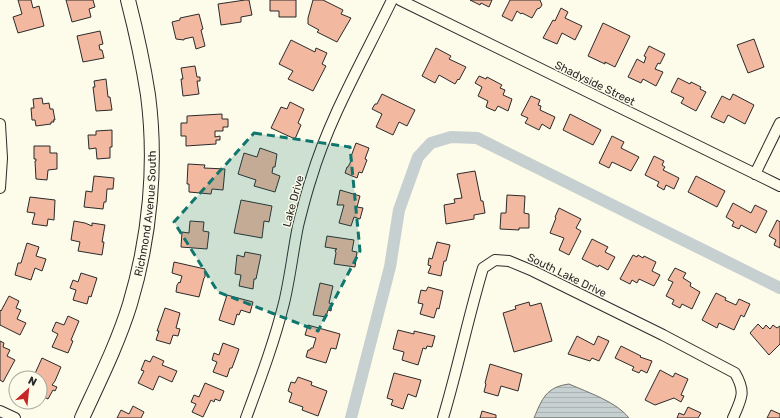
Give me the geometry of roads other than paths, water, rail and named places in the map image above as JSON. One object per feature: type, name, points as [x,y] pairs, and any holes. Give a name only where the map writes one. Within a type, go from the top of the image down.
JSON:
[{"type":"street","name":"Richmond Avenue South","points":[[82,418],[114,348],[130,303],[148,220],[151,179],[151,137],[142,56],[130,0]]},
{"type":"street","name":"Lake Drive","points":[[246,418],[265,369],[273,343],[284,302],[298,225],[320,150],[392,0]]},
{"type":"street","name":"Shadyside Street","points":[[400,0],[780,186]]},
{"type":"street","points":[[755,174],[780,123]]},
{"type":"street","points":[[0,124],[2,158],[0,188]]},
{"type":"street","name":"South Lake Drive","points":[[443,418],[457,372],[472,307],[483,268],[495,260],[509,261],[533,271],[735,372],[741,384],[742,397],[733,418]]},
{"type":"street","points":[[0,411],[15,418]]},
{"type":"waterway","points":[[351,418],[390,267],[399,210],[418,157],[431,143],[451,137],[477,138],[780,288]]}]
